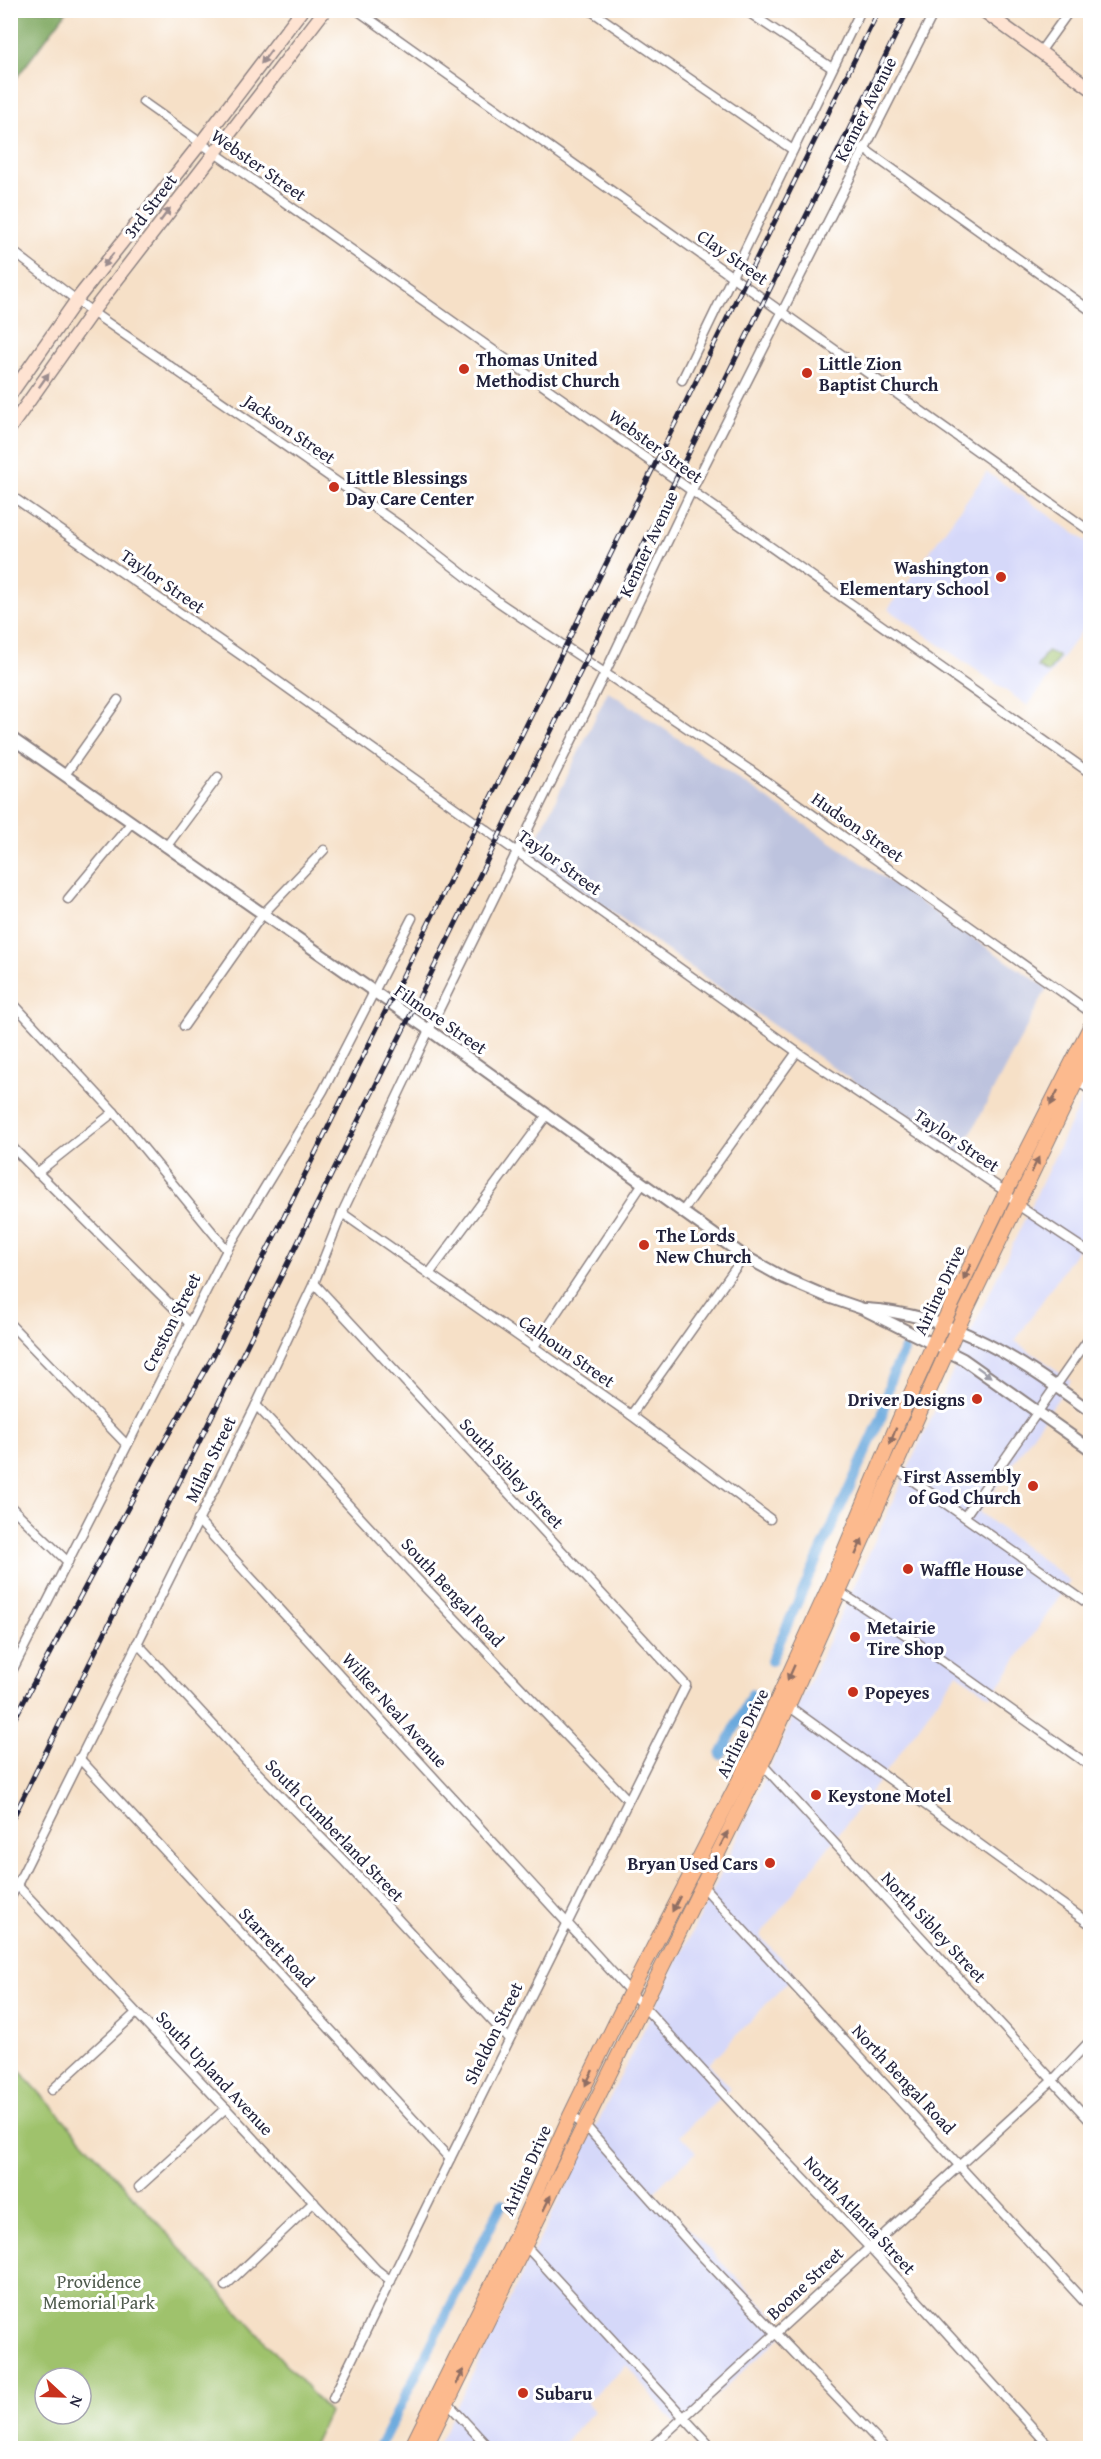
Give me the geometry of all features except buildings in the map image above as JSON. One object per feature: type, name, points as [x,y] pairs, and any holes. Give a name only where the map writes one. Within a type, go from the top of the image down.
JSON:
[{"type":"highway","name":"Airline Drive","points":[[888,1465],[947,1351],[1016,1204],[1072,1077],[1090,1027]]},
{"type":"highway","name":"Airline Drive","points":[[521,2241],[570,2116],[631,1991],[696,1880],[784,1702],[888,1465],[943,1323],[1006,1192],[1072,1077],[1090,1053]]},
{"type":"highway","name":"Airline Drive","points":[[411,2448],[443,2398],[521,2241],[584,2124],[643,2004],[696,1880]]},
{"type":"highway","name":"Airline Drive","points":[[425,2448],[443,2398]]},
{"type":"main road","name":"3rd Street","points":[[10,395],[78,299],[302,10]]},
{"type":"main road","name":"3rd Street","points":[[10,428],[92,312],[325,10]]},
{"type":"main road","points":[[982,10],[1090,88]]},
{"type":"street","name":"Clay Street","points":[[357,10],[1090,531]]},
{"type":"street","points":[[590,10],[793,150]]},
{"type":"street","points":[[745,10],[832,68]]},
{"type":"street","points":[[682,380],[861,10]]},
{"type":"street","name":"Kenner Avenue","points":[[429,1030],[605,673],[691,492],[863,148],[935,10]]},
{"type":"street","points":[[1040,52],[1070,10]]},
{"type":"street","name":"Webster Street","points":[[143,102],[1090,773]]},
{"type":"street","points":[[863,148],[1090,310]]},
{"type":"street","name":"Jackson Street","points":[[15,253],[78,299],[92,312],[405,529],[500,603],[605,673]]},
{"type":"street","name":"Taylor Street","points":[[10,495],[258,667],[797,1052],[1006,1192],[1016,1204],[1090,1253]]},
{"type":"street","name":"Hudson Street","points":[[605,673],[750,770],[1090,1012]]},
{"type":"street","points":[[65,775],[118,700]]},
{"type":"street","name":"Filmore Street","points":[[10,737],[374,991],[744,1256],[801,1286],[863,1309],[977,1367],[1090,1449]]},
{"type":"street","points":[[166,847],[218,777]]},
{"type":"street","points":[[68,899],[132,822]]},
{"type":"street","points":[[184,1026],[262,915],[324,850]]},
{"type":"street","name":"Creston Street","points":[[10,1676],[227,1250],[323,1091],[412,918]]},
{"type":"street","points":[[10,1000],[114,1112],[227,1250]]},
{"type":"street","name":"Milan Street","points":[[10,1899],[256,1405],[314,1283],[342,1213],[429,1030]]},
{"type":"street","points":[[682,1212],[797,1052]]},
{"type":"street","points":[[1072,1077],[1090,1090]]},
{"type":"street","points":[[37,1173],[114,1112]]},
{"type":"street","points":[[429,1274],[547,1114]]},
{"type":"street","points":[[10,1145],[189,1323]]},
{"type":"street","points":[[533,1348],[643,1184]]},
{"type":"street","name":"Calhoun Street","points":[[342,1213],[631,1415],[770,1519]]},
{"type":"street","points":[[631,1415],[744,1256]]},
{"type":"street","name":"South Sibley Street","points":[[314,1283],[686,1685]]},
{"type":"street","name":"Filmore Street","points":[[863,1309],[906,1313],[957,1329],[1016,1360],[1090,1411]]},
{"type":"street","points":[[10,1324],[127,1445]]},
{"type":"street","points":[[965,1516],[1090,1337]]},
{"type":"street","name":"South Bengal Road","points":[[256,1405],[628,1800]]},
{"type":"street","points":[[888,1465],[965,1516],[1090,1605]]},
{"type":"street","points":[[10,1506],[68,1562]]},
{"type":"street","name":"Wilker Neal Avenue","points":[[198,1520],[631,1991]]},
{"type":"street","points":[[834,1589],[909,1637],[1090,1766]]},
{"type":"street","name":"South Cumberland Street","points":[[137,1643],[509,2039]]},
{"type":"street","name":"Sheldon Street","points":[[333,2398],[686,1685]]},
{"type":"street","points":[[784,1702],[1090,1924]]},
{"type":"street","name":"Starrett Road","points":[[80,1758],[450,2159]]},
{"type":"street","name":"North Sibley Street","points":[[757,1759],[1090,2121]]},
{"type":"street","name":"North Bengal Road","points":[[696,1880],[1090,2308]]},
{"type":"street","name":"South Upland Avenue","points":[[17,1885],[376,2269],[391,2281]]},
{"type":"street","name":"North Atlanta Street","points":[[631,1991],[754,2127],[869,2247],[1051,2448]]},
{"type":"street","points":[[52,2090],[135,2013]]},
{"type":"street","name":"Boone Street","points":[[650,2448],[1053,2080],[1087,2044]]},
{"type":"street","points":[[139,2187],[226,2108]]},
{"type":"street","points":[[570,2116],[584,2124],[696,2250],[885,2448]]},
{"type":"street","points":[[225,2286],[314,2202]]},
{"type":"street","points":[[521,2241],[712,2448]]},
{"type":"street","points":[[443,2398],[489,2448]]},
{"type":"shaded area","name":"Washington Elementary School","points":[[987,472],[1090,544],[1090,619],[1028,706],[888,609]]},
{"type":"shaded area","points":[[608,691],[1047,988],[959,1156],[530,854]]},
{"type":"shaded area","points":[[1090,1082],[1090,1231],[1015,1341],[1071,1380],[979,1512],[1070,1581],[991,1697],[957,1673],[889,1768],[760,1936],[795,1974],[709,2064],[731,2088],[680,2135],[696,2152],[653,2192],[788,2331],[679,2429],[627,2365],[586,2402],[594,2411],[559,2448],[436,2448],[718,1880],[977,1319]]},
{"type":"green space","points":[[10,11],[67,11],[11,85]]},
{"type":"green space","points":[[1047,651],[1058,656],[1048,673],[1037,667]]},
{"type":"green space","name":"Providence Memorial Park","points":[[10,2060],[329,2412],[312,2448],[11,2448]]},
{"type":"waterway","points":[[771,1661],[882,1416],[890,1380],[905,1349]]},
{"type":"waterway","points":[[721,1755],[752,1694]]},
{"type":"waterway","points":[[379,2448],[502,2204]]},
{"type":"railway","points":[[10,1727],[152,1463],[212,1358],[276,1233],[879,10]]},
{"type":"railway","points":[[10,1824],[908,10]]},
{"type":"place","name":"Thomas United Methodist Church","points":[[464,369]]},
{"type":"place","name":"Little Zion Baptist Church","points":[[807,373]]},
{"type":"place","name":"Little Blessings Day Care Center","points":[[334,487]]},
{"type":"place","name":"Washington Elementary School","points":[[1001,577]]},
{"type":"place","name":"The Lords New Church","points":[[644,1245]]},
{"type":"place","name":"Driver Designs","points":[[977,1399]]},
{"type":"place","name":"First Assembly of God Church","points":[[1033,1486]]},
{"type":"place","name":"Waffle House","points":[[908,1569]]},
{"type":"place","name":"Metairie Tire Shop","points":[[855,1637]]},
{"type":"place","name":"Popeyes","points":[[853,1692]]},
{"type":"place","name":"Keystone Motel","points":[[816,1795]]},
{"type":"place","name":"Bryan Used Cars","points":[[770,1863]]},
{"type":"place","name":"Subaru","points":[[523,2393]]}]
